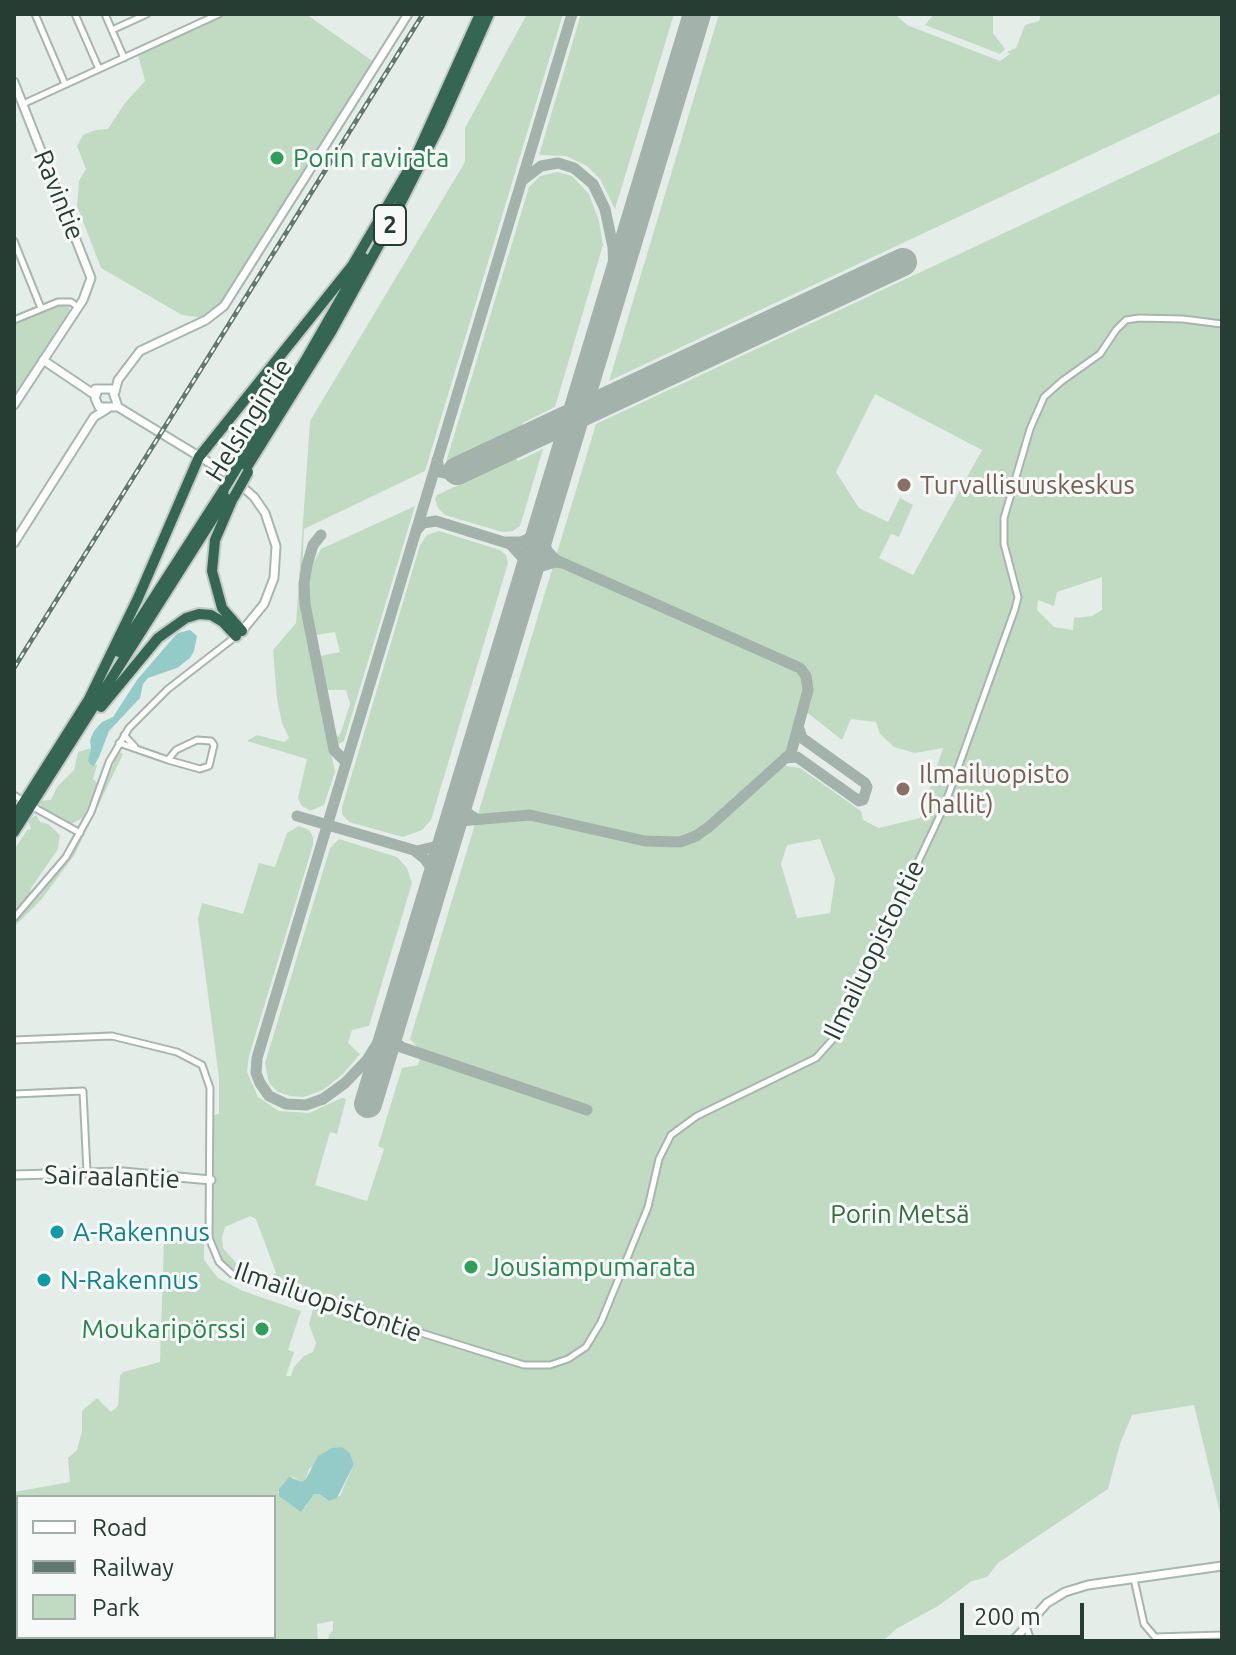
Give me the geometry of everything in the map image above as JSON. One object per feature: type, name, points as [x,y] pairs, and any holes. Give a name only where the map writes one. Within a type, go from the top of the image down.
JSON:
[{"type":"highway","name":"Helsingintie","points":[[244,469],[329,320],[413,162],[480,14]]},
{"type":"highway","name":"Helsingintie","points":[[14,832],[331,332],[440,125],[489,14]]},
{"type":"highway","points":[[89,699],[138,598],[199,457],[352,266],[413,162]]},
{"type":"highway","name":"Helsingintie","points":[[14,818],[89,699],[229,493]]},
{"type":"highway","points":[[229,493],[215,540],[212,571],[222,608],[239,633]]},
{"type":"highway","points":[[50,776],[120,680],[170,628],[192,616],[206,614],[239,633]]},
{"type":"street","points":[[35,14],[65,84]]},
{"type":"street","points":[[75,14],[99,69]]},
{"type":"street","points":[[105,14],[124,58]]},
{"type":"street","points":[[112,30],[147,14]]},
{"type":"street","points":[[94,417],[98,393],[118,380],[140,351],[200,324],[224,306],[408,14]]},
{"type":"street","points":[[23,104],[214,15]]},
{"type":"street","name":"Ravintie","points":[[14,82],[90,274],[90,286],[78,307],[14,405]]},
{"type":"street","points":[[15,244],[41,308]]},
{"type":"street","points":[[14,320],[68,301],[78,307]]},
{"type":"street","name":"Ilmailuopistontie","points":[[211,1180],[208,1229],[211,1247],[224,1268],[241,1278],[524,1365],[559,1363],[586,1347],[601,1322],[639,1232],[659,1159],[671,1135],[697,1116],[816,1058],[834,1038],[852,1001],[944,807],[1015,609],[1018,597],[1004,544],[1004,518],[1030,429],[1044,397],[1100,354],[1126,320],[1153,318],[1222,324]]},
{"type":"street","points":[[14,918],[55,872],[80,833],[124,735],[149,706],[255,617],[271,589],[276,557],[273,532],[260,505],[244,487],[228,474],[43,360]]},
{"type":"street","points":[[14,543],[94,417],[113,403],[118,380]]},
{"type":"street","points":[[98,393],[99,407],[113,403]]},
{"type":"street","points":[[124,735],[135,747]]},
{"type":"street","points":[[119,743],[168,760],[205,769],[209,766],[214,745],[211,741],[197,740],[176,750],[168,760]]},
{"type":"street","points":[[35,808],[80,833]]},
{"type":"street","points":[[14,1040],[112,1036],[177,1052],[198,1061],[209,1080],[211,1180]]},
{"type":"street","points":[[14,1094],[83,1091],[87,1172]]},
{"type":"street","name":"Sairaalantie","points":[[14,1175],[123,1172],[211,1180]]},
{"type":"street","points":[[1013,1641],[1047,1603],[1065,1592],[1088,1585],[1222,1566]]},
{"type":"street","points":[[1134,1579],[1144,1624],[1155,1637],[1222,1635]]},
{"type":"street","points":[[1026,1626],[1031,1641]]},
{"type":"green space","points":[[226,14],[306,14],[374,62],[226,297],[204,318],[182,315],[101,268],[77,206],[79,181],[86,169],[77,146],[83,135],[108,129],[125,103],[145,81],[138,55]]},
{"type":"green space","points":[[527,14],[563,14],[425,471],[304,529],[301,605],[335,772],[324,805],[310,811],[301,805],[298,798],[307,759],[247,741],[257,735],[284,742],[289,738],[277,699],[273,650],[296,623],[310,421],[465,162],[465,128]]},
{"type":"green space","points":[[581,14],[674,14],[615,209],[600,179],[587,166],[566,156],[539,155]]},
{"type":"green space","points":[[719,14],[895,14],[907,25],[1000,61],[1010,54],[1007,52],[1016,48],[1025,25],[1039,21],[1041,14],[1222,14],[1222,97],[1220,94],[609,381]]},
{"type":"green space","points":[[934,14],[993,14],[993,33],[1005,49],[1000,54],[925,25]]},
{"type":"green space","name":"Porin Metsä","points":[[1222,131],[1222,1521],[1194,1405],[1132,1415],[1120,1444],[1108,1489],[998,1563],[987,1577],[972,1581],[938,1606],[896,1629],[883,1641],[328,1641],[333,1621],[317,1624],[318,1641],[198,1639],[276,1639],[276,1495],[16,1495],[16,1520],[14,1519],[14,1492],[70,1482],[68,1458],[77,1450],[82,1431],[82,1411],[97,1398],[111,1412],[118,1406],[123,1372],[160,1362],[164,1239],[204,1241],[204,1260],[218,1278],[243,1291],[301,1311],[288,1350],[294,1352],[286,1376],[291,1376],[304,1356],[313,1352],[316,1343],[309,1324],[314,1305],[491,1359],[492,1356],[241,1278],[224,1268],[211,1247],[210,1116],[219,1114],[219,1078],[198,919],[202,903],[243,914],[259,863],[275,867],[287,833],[299,826],[309,830],[313,845],[249,1056],[247,1072],[258,1097],[279,1111],[309,1113],[346,1099],[337,1134],[330,1132],[315,1185],[367,1201],[384,1149],[378,1146],[402,1068],[418,1065],[422,1052],[410,1039],[596,424]],"holes":[[[875,394],[982,450],[913,575],[879,558],[891,534],[899,537],[913,505],[900,498],[888,522],[859,508],[836,472]],[[1102,577],[1102,610],[1092,616],[1074,618],[1073,630],[1054,627],[1037,610],[1038,600],[1054,606],[1057,592]],[[799,710],[809,714],[842,740],[851,719],[876,722],[880,734],[894,747],[915,753],[943,748],[920,818],[879,828],[863,820],[861,811],[800,768],[786,766],[781,759],[790,745]],[[820,839],[835,879],[830,913],[797,918],[781,864],[787,845]],[[250,1216],[256,1219],[276,1273],[264,1281],[243,1271],[223,1248],[225,1227]],[[342,1447],[350,1453],[354,1464],[340,1496],[327,1500],[314,1494],[309,1497],[306,1507],[278,1493],[282,1485],[293,1477],[302,1483],[309,1469]]]},
{"type":"green space","points":[[557,172],[572,176],[589,194],[599,221],[603,245],[555,407],[446,462],[529,187],[540,176]]},
{"type":"green space","points":[[67,303],[70,310],[14,397],[14,324]]},
{"type":"green space","points":[[543,449],[520,526],[513,531],[502,532],[445,515],[438,508],[437,495],[516,458],[518,461]]},
{"type":"green space","points":[[415,506],[344,741],[339,744],[335,737],[341,732],[350,704],[346,690],[327,690],[320,656],[340,652],[335,632],[316,635],[308,593],[312,565],[321,549]]},
{"type":"green space","points":[[439,531],[500,550],[506,555],[508,563],[431,820],[422,830],[403,837],[349,822],[342,814],[342,807],[420,545],[427,535]]},
{"type":"green space","points":[[91,748],[89,761],[91,765],[97,765],[93,796],[83,818],[71,824],[64,823],[41,808],[40,801],[51,800],[57,787],[74,770],[78,752]]},
{"type":"green space","points":[[119,752],[123,754],[75,854],[41,900],[14,927],[14,921],[40,895],[82,835]]},
{"type":"green space","points":[[36,815],[40,822],[48,824],[60,835],[58,849],[31,888],[30,896],[14,910],[14,850],[27,830],[31,829],[28,820]]},
{"type":"green space","points":[[339,839],[397,857],[407,868],[412,883],[369,1026],[352,1030],[348,1043],[360,1054],[344,1073],[323,1090],[304,1097],[290,1096],[278,1092],[269,1083],[265,1063],[330,848]]},
{"type":"water","points":[[190,630],[197,636],[190,658],[177,668],[148,678],[143,684],[140,698],[109,731],[99,757],[94,766],[91,765],[88,761],[94,731],[102,722],[113,717],[137,680],[173,638]]},
{"type":"water","points":[[342,1447],[350,1453],[354,1464],[337,1498],[329,1501],[314,1494],[301,1512],[279,1496],[279,1489],[289,1477],[302,1482],[318,1456],[332,1448]]},
{"type":"taxiway","points":[[394,1017],[367,1060],[345,1083],[323,1099],[306,1105],[286,1104],[269,1096],[260,1083],[256,1073],[257,1058],[572,14]]},
{"type":"taxiway","points":[[523,180],[541,166],[558,163],[574,168],[593,184],[605,209],[613,247],[614,274],[610,299]]},
{"type":"taxiway","points":[[437,460],[440,472],[450,474]]},
{"type":"taxiway","points":[[416,531],[423,523],[436,521],[510,544],[524,559],[527,572],[525,584]]},
{"type":"taxiway","points":[[297,816],[417,851],[438,846],[460,821],[530,815],[645,841],[680,842],[710,826],[791,753],[808,690],[806,676],[800,668],[556,560],[543,541],[543,523]]},
{"type":"taxiway","points":[[507,542],[530,538],[543,524]]},
{"type":"taxiway","points":[[321,535],[313,545],[307,565],[305,604],[334,750],[346,762]]},
{"type":"taxiway","points":[[527,580],[539,567],[563,563]]},
{"type":"taxiway","points":[[785,758],[797,757],[859,801],[863,800],[867,787],[865,783],[802,738],[799,729]]},
{"type":"taxiway","points":[[461,795],[463,810],[475,818]]},
{"type":"taxiway","points":[[415,851],[432,869],[432,891]]},
{"type":"taxiway","points":[[392,1025],[393,1039],[401,1047],[587,1110]]},
{"type":"runway","points":[[368,1104],[697,14]]},
{"type":"runway","points":[[457,471],[903,262]]},
{"type":"railway","points":[[14,668],[423,14]]},
{"type":"place","name":"Porin ravirata","points":[[277,158]]},
{"type":"place","name":"Turvallisuuskeskus","points":[[904,485]]},
{"type":"place","name":"Ilmailuopisto (hallit)","points":[[903,789]]},
{"type":"place","name":"A-Rakennus","points":[[57,1232]]},
{"type":"place","name":"Jousiampumarata","points":[[471,1267]]},
{"type":"place","name":"N-Rakennus","points":[[44,1280]]},
{"type":"place","name":"Moukaripörssi","points":[[262,1329]]}]
